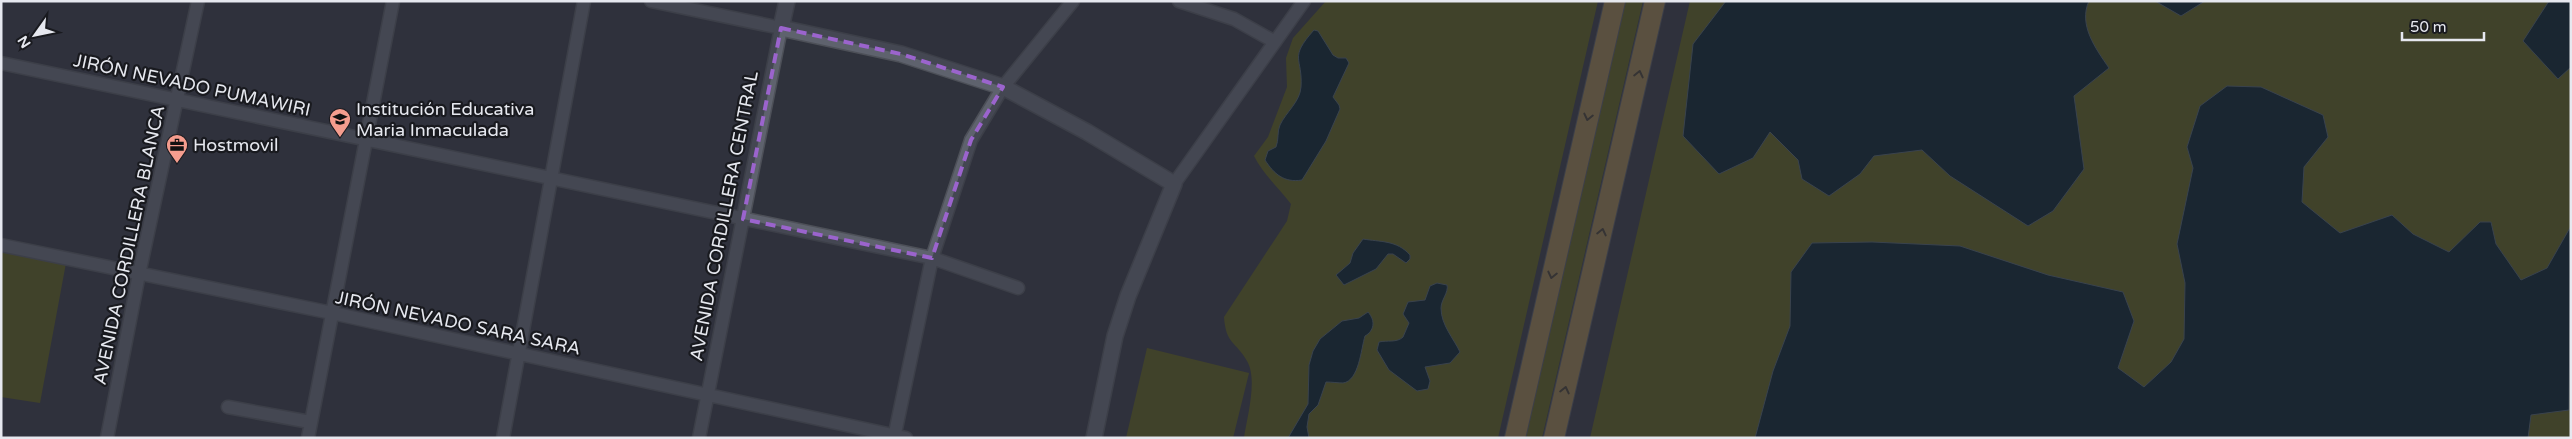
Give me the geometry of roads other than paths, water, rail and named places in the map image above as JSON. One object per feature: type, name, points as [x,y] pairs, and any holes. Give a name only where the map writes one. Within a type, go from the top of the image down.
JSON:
[{"type":"main road","points":[[1515,438],[1615,1]]},
{"type":"main road","points":[[1554,438],[1655,1]]},
{"type":"street","name":"AVENIDA CORDILLERA BLANCA","points":[[108,438],[139,274],[198,1]]},
{"type":"street","points":[[308,438],[393,1]]},
{"type":"street","points":[[503,438],[584,1]]},
{"type":"street","points":[[651,1],[901,54],[1003,87],[1087,132],[1174,184]]},
{"type":"street","name":"AVENIDA CORDILLERA CENTRAL","points":[[699,438],[787,1]]},
{"type":"street","points":[[898,437],[932,258],[972,140],[1003,87],[1073,1]]},
{"type":"street","points":[[1179,1],[1234,19],[1275,42]]},
{"type":"street","points":[[1094,438],[1115,336],[1125,304],[1174,184],[1304,1]]},
{"type":"street","name":"JIRÓN NEVADO PUMAWIRI","points":[[1,63],[932,258],[1018,288]]},
{"type":"street","name":"JIRÓN NEVADO SARA SARA","points":[[1,245],[332,314],[898,437]]},
{"type":"street","points":[[228,407],[310,422]]},
{"type":"water","points":[[1726,1],[2089,1],[2086,10],[2087,28],[2094,45],[2109,68],[2074,96],[2084,169],[2053,211],[2028,226],[1950,176],[1922,150],[1874,156],[1860,174],[1829,196],[1802,179],[1798,160],[1770,132],[1753,158],[1719,174],[1683,136],[1693,44]]},
{"type":"water","points":[[2155,1],[2205,1],[2181,16]]},
{"type":"water","points":[[2549,1],[2571,1],[2571,67],[2558,79],[2523,41]]},
{"type":"water","points":[[1314,30],[1318,31],[1333,55],[1338,58],[1346,58],[1349,63],[1333,97],[1340,109],[1326,141],[1302,180],[1296,181],[1280,176],[1265,160],[1268,151],[1276,147],[1280,125],[1300,92],[1299,53],[1301,47]]},
{"type":"water","points":[[2227,86],[2261,87],[2323,115],[2328,137],[2304,167],[2302,202],[2340,233],[2392,215],[2413,234],[2449,252],[2480,222],[2491,222],[2496,244],[2521,280],[2547,268],[2571,226],[2569,410],[2531,415],[2528,438],[1755,438],[1773,371],[1790,326],[1791,272],[1812,243],[1872,242],[1960,246],[2048,275],[2123,292],[2134,321],[2118,368],[2144,387],[2171,362],[2184,339],[2185,283],[2177,244],[2193,168],[2187,147],[2200,106]]},
{"type":"water","points":[[1363,239],[1394,244],[1405,250],[1410,255],[1410,259],[1406,263],[1393,254],[1388,254],[1376,269],[1344,285],[1336,275],[1350,263],[1353,253]]},
{"type":"water","points":[[1437,283],[1447,285],[1441,305],[1443,320],[1460,352],[1450,363],[1425,367],[1430,381],[1428,389],[1417,391],[1389,370],[1377,350],[1379,342],[1395,341],[1403,337],[1409,323],[1403,314],[1408,302],[1425,300],[1430,286]]},
{"type":"water","points":[[1368,312],[1371,315],[1373,326],[1365,336],[1353,377],[1343,383],[1326,382],[1318,405],[1309,414],[1307,427],[1309,438],[1288,438],[1308,404],[1309,365],[1313,351],[1320,339],[1342,321],[1359,318]]},
{"type":"place","name":"Institución Educativa Maria Inmaculada","points":[[340,138]]},
{"type":"place","name":"Hostmovil","points":[[177,164]]}]
